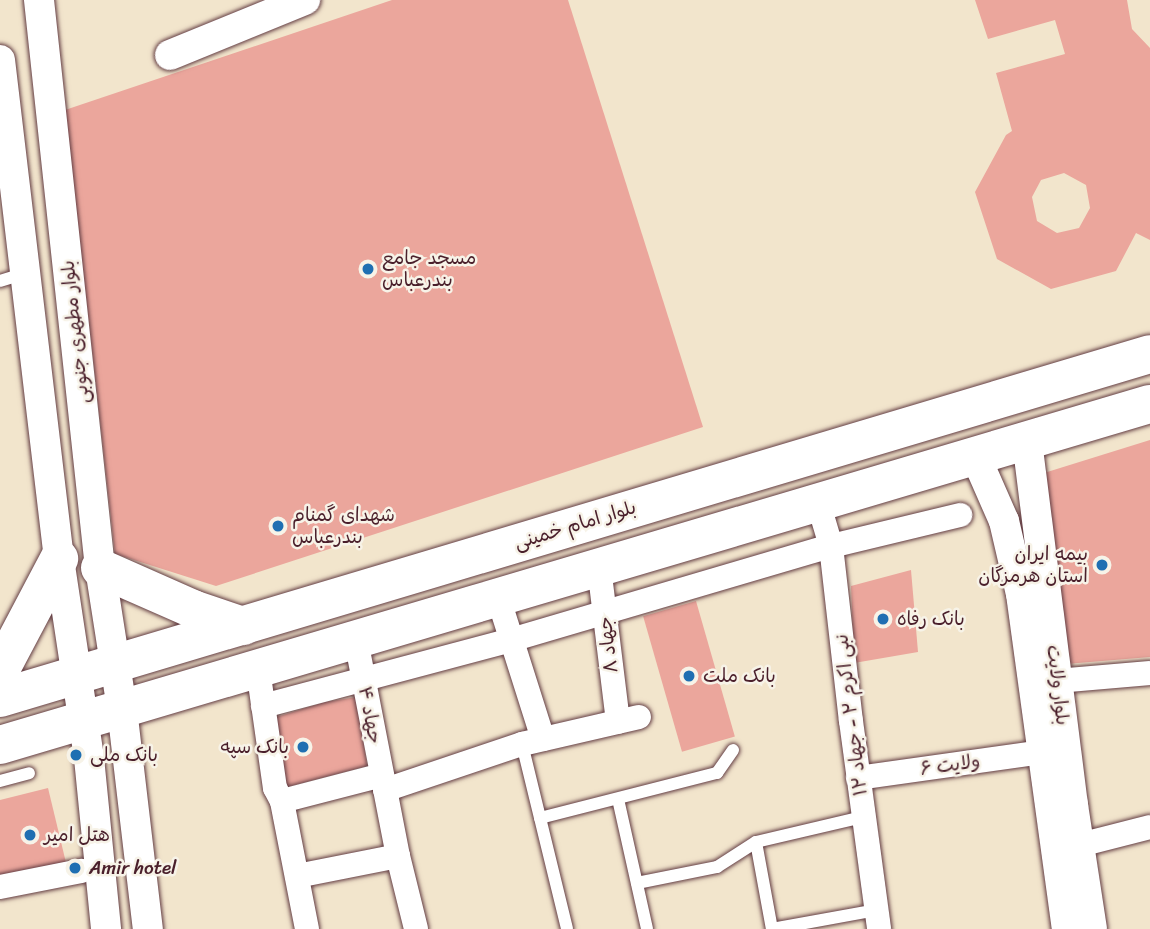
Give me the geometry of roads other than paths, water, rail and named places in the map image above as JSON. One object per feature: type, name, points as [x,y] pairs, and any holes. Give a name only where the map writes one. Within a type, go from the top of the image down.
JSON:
[{"type":"main road","name":"بلوار امام خمینی","points":[[0,698],[1150,354]]},
{"type":"main road","points":[[0,745],[1150,404]]},
{"type":"main road","points":[[0,671],[59,559]]},
{"type":"main road","points":[[100,568],[192,609],[243,626]]},
{"type":"street","name":"بلوار مطهری جنوبی","points":[[39,0],[100,568],[122,709]]},
{"type":"street","points":[[170,55],[295,2]]},
{"type":"street","points":[[0,60],[17,192],[13,277],[78,676],[106,929]]},
{"type":"street","points":[[17,192],[59,186]]},
{"type":"street","name":"بلوار ولایت","points":[[1027,441],[1092,929]]},
{"type":"street","name":"بلوار ولایت","points":[[975,455],[1004,521],[1021,594],[1067,929]]},
{"type":"street","points":[[998,506],[1003,492],[1017,489],[1029,499],[1036,512]]},
{"type":"street","name":"نبی اکرم ۲ - جهاد ۱۲","points":[[818,502],[831,546],[858,778],[878,920]]},
{"type":"street","points":[[263,706],[514,639],[831,546],[960,515]]},
{"type":"street","name":"جهاد ۸","points":[[532,741],[629,720],[604,612],[599,567]]},
{"type":"street","points":[[282,801],[384,783],[532,741],[514,639],[498,597]]},
{"type":"street","name":"جهاد ۴","points":[[356,640],[398,856],[416,929]]},
{"type":"street","points":[[258,669],[275,788],[282,801],[307,929]]},
{"type":"street","points":[[1058,681],[1150,673]]},
{"type":"street","points":[[122,709],[148,929]]},
{"type":"street","name":"ولایت ۶","points":[[858,778],[1042,752]]},
{"type":"street","points":[[1080,845],[1150,827]]},
{"type":"street","points":[[294,865],[398,856]]},
{"type":"street","points":[[0,887],[81,871]]},
{"type":"lane","points":[[532,741],[540,818],[567,929]]},
{"type":"lane","points":[[540,818],[717,773],[733,750]]},
{"type":"lane","points":[[0,781],[29,773]]},
{"type":"lane","points":[[618,799],[647,929]]},
{"type":"lane","points":[[637,883],[717,867],[756,842],[863,817]]},
{"type":"lane","points":[[756,842],[772,929],[878,920]]},
{"type":"place","name":"مسجد جامع بندرعباس","points":[[368,269]]},
{"type":"place","name":"شهدای گمنام بندرعباس","points":[[278,526]]},
{"type":"place","name":"بیمه ایران استان هرمزگان","points":[[1102,565]]},
{"type":"place","name":"بانک رفاه","points":[[883,619]]},
{"type":"place","name":"بانک ملت","points":[[689,676]]},
{"type":"place","name":"بانک سپه","points":[[303,747]]},
{"type":"place","name":"بانک ملی","points":[[76,755]]},
{"type":"place","name":"هتل امیر","points":[[30,835]]},
{"type":"place","name":"Amir hotel","points":[[75,868]]}]
